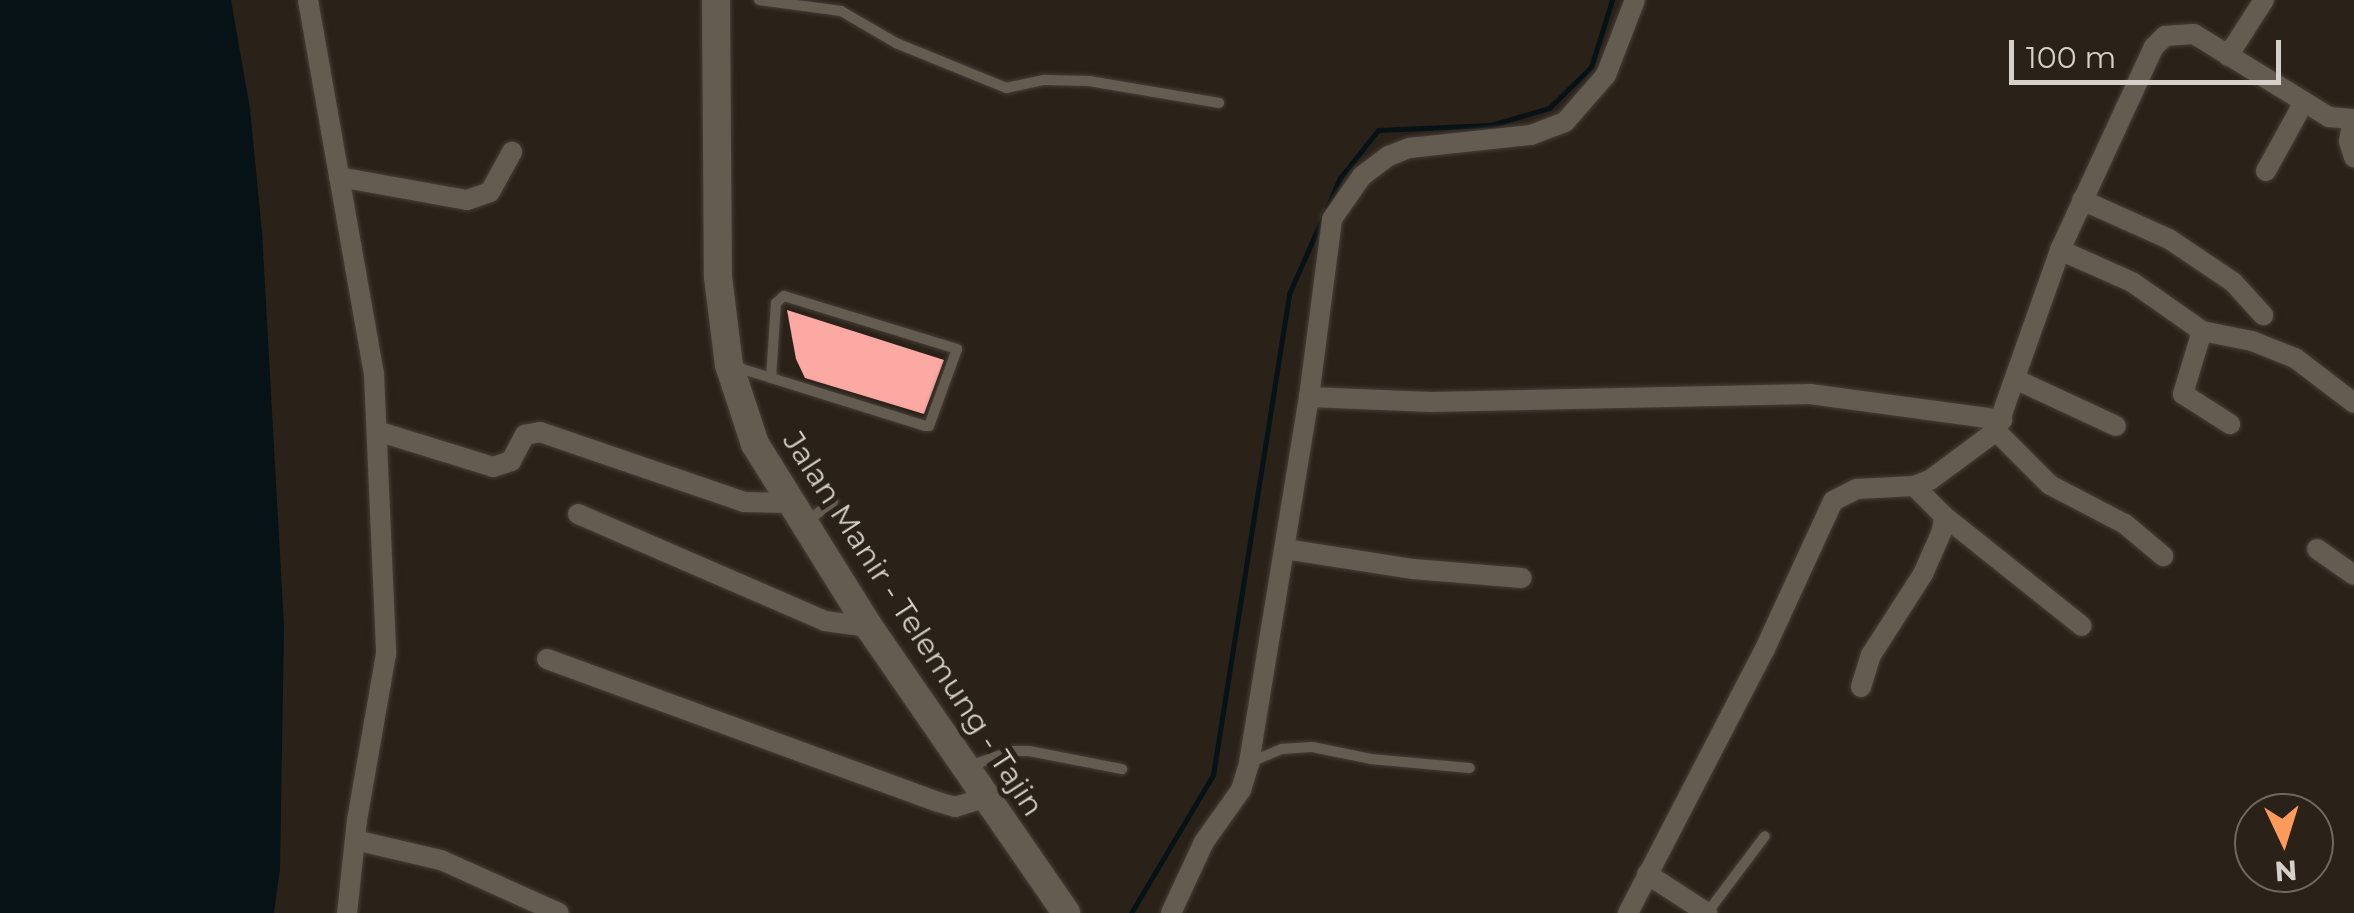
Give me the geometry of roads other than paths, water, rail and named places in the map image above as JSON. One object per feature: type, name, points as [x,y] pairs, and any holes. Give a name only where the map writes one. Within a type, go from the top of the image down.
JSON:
[{"type":"main road","name":"Jalan Manir - Telemung - Tajin","points":[[716,0],[718,258],[729,365],[755,444],[869,628],[1066,913]]},
{"type":"street","points":[[308,0],[370,336],[386,654],[347,913]]},
{"type":"street","points":[[1170,913],[1204,842],[1241,790],[1248,763],[1309,398],[1332,219],[1362,176],[1409,148],[1531,136],[1565,122],[1606,75],[1635,0]]},
{"type":"street","points":[[2228,56],[2264,0]]},
{"type":"street","points":[[1628,913],[1764,652],[1834,502],[1857,489],[1914,486],[1971,452],[1999,426],[2060,250],[2141,68],[2165,36],[2194,34],[2329,117],[2353,120],[2349,141],[2354,158]]},
{"type":"street","points":[[2266,171],[2304,102]]},
{"type":"street","points":[[338,176],[467,200],[490,192],[512,152]]},
{"type":"street","points":[[2082,200],[2168,239],[2233,282],[2262,316]]},
{"type":"street","points":[[2060,250],[2132,282],[2202,332],[2252,340],[2295,358],[2354,403]]},
{"type":"street","points":[[2202,332],[2183,394],[2230,424]]},
{"type":"street","points":[[2017,380],[2116,426]]},
{"type":"street","points":[[1309,398],[1431,402],[1810,394],[1999,426],[2050,485],[2125,524],[2163,556]]},
{"type":"street","points":[[376,431],[493,467],[510,462],[526,435],[540,432],[744,502],[795,514]]},
{"type":"street","points":[[1914,486],[1944,516],[2082,626]]},
{"type":"street","points":[[578,514],[825,622],[869,628]]},
{"type":"street","points":[[1862,687],[1871,656],[1892,616],[1924,574],[1944,516]]},
{"type":"street","points":[[2317,549],[2354,576]]},
{"type":"street","points":[[1285,550],[1413,569],[1522,578]]},
{"type":"street","points":[[546,659],[938,802],[955,807],[987,797]]},
{"type":"street","points":[[355,840],[441,860],[559,913]]},
{"type":"street","points":[[1647,874],[1707,913]]},
{"type":"lane","points":[[759,0],[841,11],[896,43],[1006,88],[1044,80],[1088,81],[1219,103]]},
{"type":"lane","points":[[729,365],[771,378],[929,426],[957,349],[784,296],[776,302],[771,378]]},
{"type":"lane","points":[[795,514],[833,502]]},
{"type":"lane","points":[[1248,763],[1282,750],[1312,747],[1371,759],[1470,768]]},
{"type":"lane","points":[[967,767],[1012,751],[1029,751],[1122,769]]},
{"type":"lane","points":[[1707,913],[1764,836]]},
{"type":"waterway","points":[[1131,913],[1213,775],[1289,294],[1340,178],[1378,130],[1491,125],[1549,108],[1591,67],[1612,0]]}]
